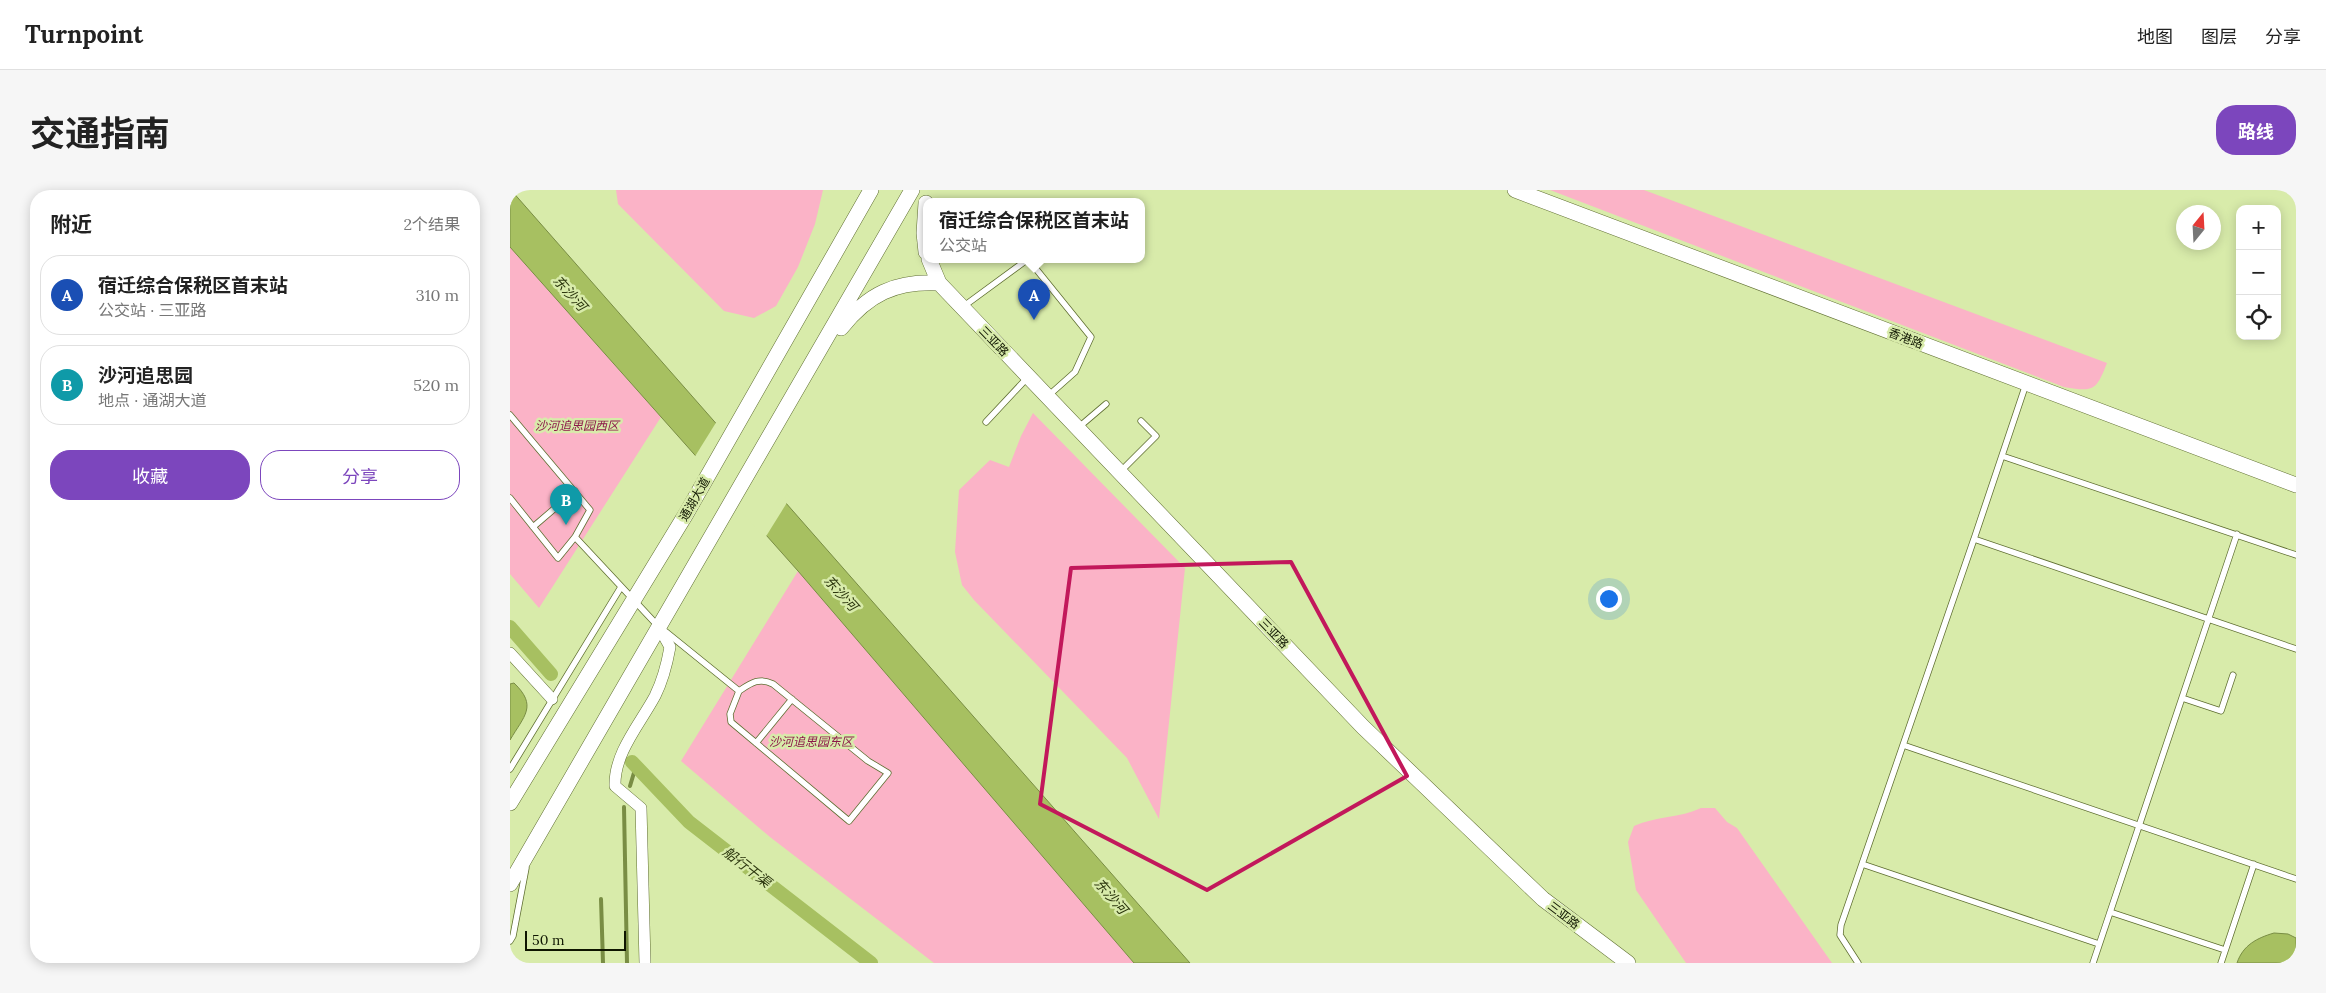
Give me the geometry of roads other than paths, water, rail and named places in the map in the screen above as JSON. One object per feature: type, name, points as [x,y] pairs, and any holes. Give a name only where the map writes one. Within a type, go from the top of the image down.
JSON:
[{"type":"street","name":"通湖大道","points":[[513,795],[686,514],[871,190]]},
{"type":"street","points":[[510,884],[912,190]]},
{"type":"street","name":"香港路","points":[[1515,190],[2296,485]]},
{"type":"street","name":"三亚路","points":[[930,263],[939,283],[962,308],[1370,734],[1543,899],[1628,963]]},
{"type":"street","points":[[811,366],[849,318],[865,302],[882,291],[904,285],[939,283]]},
{"type":"street","points":[[645,963],[641,808],[615,786],[615,773],[628,742],[662,682],[670,647],[659,627]]},
{"type":"street","points":[[510,653],[552,699]]},
{"type":"lane","points":[[962,308],[1023,263]]},
{"type":"lane","points":[[1031,263],[1091,337],[1075,372],[1047,396]]},
{"type":"lane","points":[[986,422],[1028,377]]},
{"type":"lane","points":[[1858,963],[1840,935],[1841,924],[2026,383]]},
{"type":"lane","points":[[1077,428],[1106,404]]},
{"type":"lane","points":[[510,416],[590,510],[575,536],[558,558],[510,498]]},
{"type":"lane","points":[[1119,472],[1156,436],[1141,421]]},
{"type":"lane","points":[[2002,456],[2296,555]]},
{"type":"lane","points":[[533,527],[575,491]]},
{"type":"lane","points":[[2093,963],[2237,534]]},
{"type":"lane","points":[[575,536],[659,627],[739,691]]},
{"type":"lane","points":[[1974,539],[2296,649]]},
{"type":"lane","points":[[510,769],[621,588]]},
{"type":"lane","points":[[2182,698],[2221,711],[2233,675]]},
{"type":"lane","points":[[764,680],[792,699],[868,761],[888,773],[849,821],[731,722],[730,714],[739,691],[756,681],[764,680]]},
{"type":"lane","points":[[756,744],[792,699]]},
{"type":"lane","points":[[1903,745],[2296,879]]},
{"type":"lane","points":[[510,941],[513,936],[528,854]]},
{"type":"lane","points":[[1862,864],[2099,944]]},
{"type":"lane","points":[[2221,963],[2254,864]]},
{"type":"lane","points":[[2110,912],[2225,950]]},
{"type":"water","name":"东沙河","points":[[510,190],[1190,963],[1134,963],[798,571],[510,247]]},
{"type":"water","points":[[514,683],[521,691],[527,705],[524,717],[510,740],[510,684]]},
{"type":"water","points":[[2274,933],[2288,934],[2296,938],[2296,963],[2237,963],[2243,951],[2251,943]]},
{"type":"waterway","name":"船行干渠","points":[[510,627],[551,674]]},
{"type":"waterway","name":"船行干渠","points":[[632,762],[689,822],[871,963]]},
{"type":"waterway","points":[[630,786],[636,766]]},
{"type":"waterway","points":[[624,807],[627,963]]},
{"type":"waterway","points":[[601,899],[603,963]]},
{"type":"place","name":"宿迁综合保税区首末站","points":[[1034,320]]},
{"type":"place","name":"沙河追思园","points":[[566,525]]},
{"type":"park label","name":"沙河追思园西区","points":[[577,425]]},
{"type":"park label","name":"沙河追思园东区","points":[[811,741]]}]
